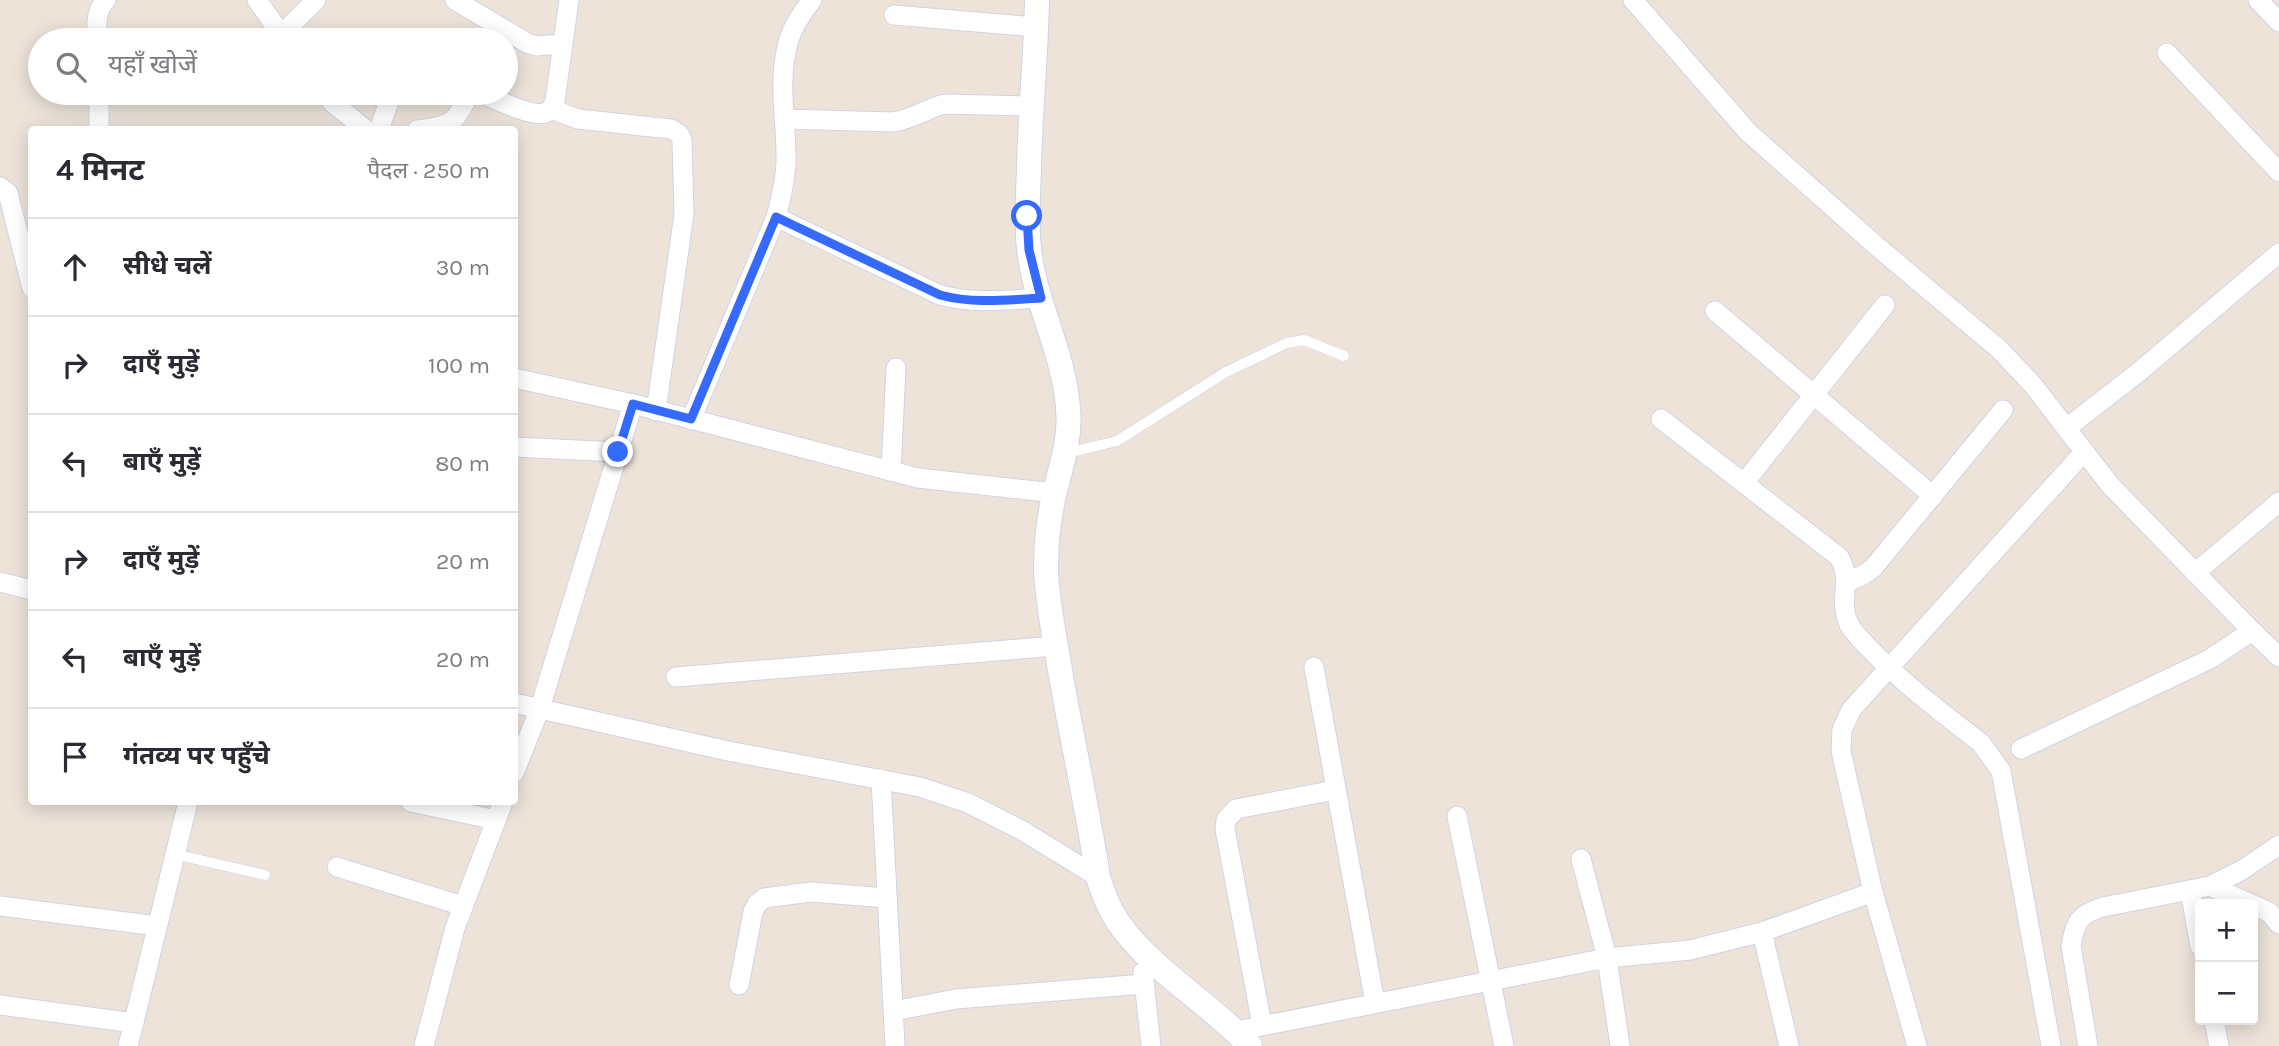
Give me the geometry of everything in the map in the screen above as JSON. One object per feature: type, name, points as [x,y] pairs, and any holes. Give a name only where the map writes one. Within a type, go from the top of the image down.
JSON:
[{"type":"street","points":[[97,28],[99,8],[106,0]]},
{"type":"street","points":[[257,0],[274,28]]},
{"type":"street","points":[[291,28],[316,0]]},
{"type":"street","points":[[455,0],[502,28]]},
{"type":"street","points":[[513,105],[531,112],[546,113],[551,109],[555,101],[569,0]]},
{"type":"street","points":[[691,419],[776,217],[784,190],[786,163],[783,72],[788,43],[798,19],[812,0]]},
{"type":"street","points":[[1037,0],[1027,216],[1029,250],[1063,372],[1068,407],[1066,453],[1055,493],[1046,547],[1046,571],[1056,646],[1098,877],[1117,921],[1141,950],[1249,1034]]},
{"type":"street","points":[[1633,0],[1748,132],[1999,349],[2033,385],[2084,452],[2141,517],[2279,657]]},
{"type":"street","points":[[2258,0],[2279,22]]},
{"type":"street","points":[[894,15],[1037,27]]},
{"type":"street","points":[[518,38],[536,46],[562,44]]},
{"type":"street","points":[[2167,53],[2279,172]]},
{"type":"street","points":[[784,118],[893,122],[905,121],[945,104],[1031,106]]},
{"type":"street","points":[[99,105],[99,126]]},
{"type":"street","points":[[336,105],[361,126]]},
{"type":"street","points":[[380,126],[388,105]]},
{"type":"street","points":[[434,126],[454,119],[463,105]]},
{"type":"street","points":[[551,109],[578,119],[671,129],[680,134],[684,214],[656,411]]},
{"type":"street","points":[[0,187],[8,194],[28,272]]},
{"type":"street","points":[[776,217],[940,295],[958,300],[983,301],[1041,298]]},
{"type":"street","points":[[2068,428],[2279,253]]},
{"type":"street","points":[[1744,483],[1885,305]]},
{"type":"street","points":[[1714,311],[1933,496]]},
{"type":"street","points":[[891,471],[896,368]]},
{"type":"street","points":[[518,379],[633,404],[918,478],[1055,493]]},
{"type":"street","points":[[518,763],[540,708],[633,404]]},
{"type":"street","points":[[1847,582],[1873,568],[2003,410]]},
{"type":"street","points":[[1661,419],[1839,557],[1846,572],[1844,607],[1852,630],[1895,661],[1980,743],[2001,771],[2051,1046]]},
{"type":"street","points":[[518,447],[618,452]]},
{"type":"street","points":[[1917,1046],[1873,892],[1841,751],[1842,730],[1851,710],[2084,452]]},
{"type":"street","points":[[2195,573],[2279,502]]},
{"type":"street","points":[[0,582],[28,589]]},
{"type":"street","points":[[2021,749],[2210,659],[2252,631]]},
{"type":"street","points":[[676,677],[1056,646]]},
{"type":"street","points":[[1314,667],[1375,1003]]},
{"type":"street","points":[[518,704],[728,751],[920,788],[968,803],[1023,831],[1098,877]]},
{"type":"street","points":[[881,779],[895,1046]]},
{"type":"street","points":[[1249,1034],[1226,820],[1236,809],[1335,790]]},
{"type":"street","points":[[128,1046],[187,805]]},
{"type":"street","points":[[424,1046],[463,906],[500,811],[441,805]]},
{"type":"street","points":[[1457,816],[1504,1046]]},
{"type":"street","points":[[2088,1046],[2071,946],[2080,919],[2090,911],[2103,907],[2210,886],[2242,870],[2279,845]]},
{"type":"street","points":[[1581,859],[1607,958],[1620,1046]]},
{"type":"street","points":[[337,867],[463,906]]},
{"type":"street","points":[[2210,886],[2269,912],[2279,923]]},
{"type":"street","points":[[2190,890],[2195,918]]},
{"type":"street","points":[[738,985],[753,912],[764,898],[811,892],[887,898]]},
{"type":"street","points":[[1249,1034],[1375,1003],[1491,979],[1607,958],[1690,950],[1762,932],[1873,892]]},
{"type":"street","points":[[0,906],[157,926]]},
{"type":"street","points":[[1762,932],[1789,1046]]},
{"type":"street","points":[[1141,950],[1151,1046]]},
{"type":"street","points":[[893,1011],[956,999],[1144,984]]},
{"type":"street","points":[[0,1005],[134,1023]]},
{"type":"street","points":[[2215,1025],[2219,1046]]},
{"type":"lane","points":[[1066,453],[1117,441],[1226,372],[1287,343],[1304,340],[1344,356]]},
{"type":"lane","points":[[174,854],[265,875]]},
{"type":"route","points":[[618,452],[633,404],[691,419],[776,217],[940,295],[958,300],[983,301],[1041,298],[1029,250],[1027,216]]}]
